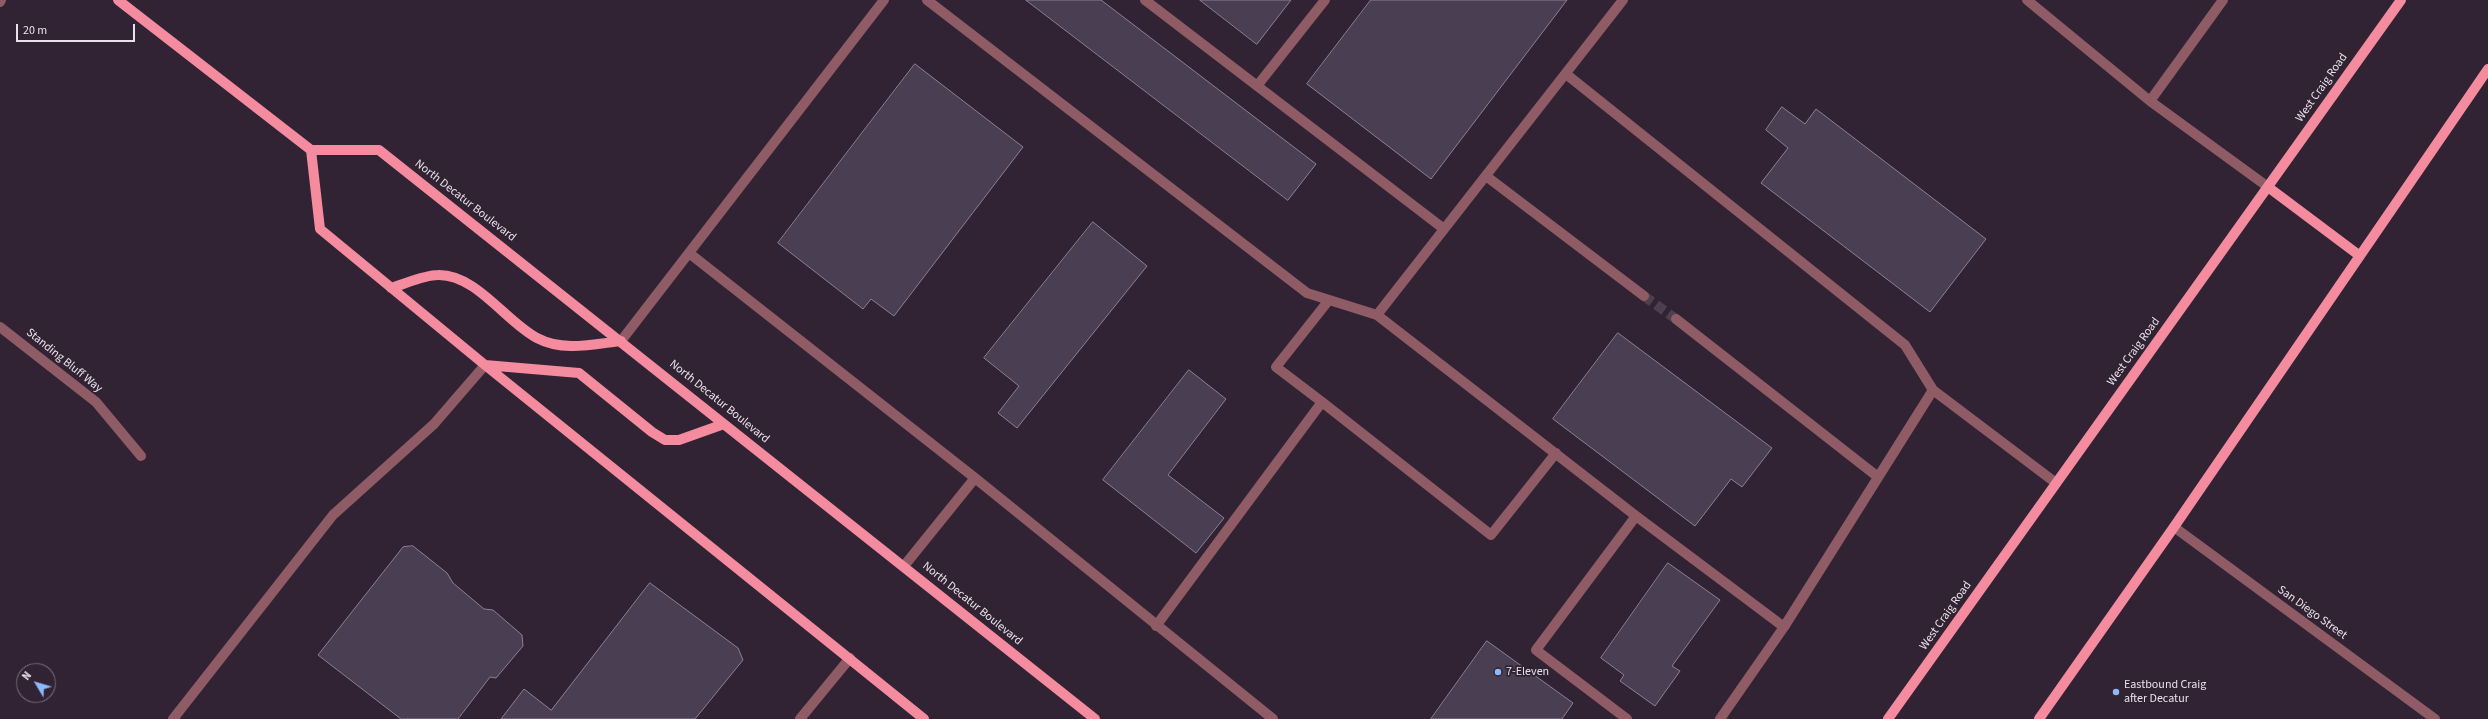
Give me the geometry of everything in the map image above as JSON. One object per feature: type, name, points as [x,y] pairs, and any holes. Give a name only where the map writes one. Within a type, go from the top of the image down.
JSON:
[{"type":"main road","points":[[118,0],[311,150],[320,228],[485,365],[924,719]]},
{"type":"main road","name":"West Craig Road","points":[[1888,719],[2401,0]]},
{"type":"main road","points":[[2039,719],[2174,527],[2488,69]]},
{"type":"main road","name":"North Decatur Boulevard","points":[[311,150],[380,150],[1095,719]]},
{"type":"main road","points":[[2268,187],[2360,256]]},
{"type":"main road","points":[[391,288],[438,274],[454,277],[470,285],[537,338],[566,347],[621,341]]},
{"type":"main road","points":[[485,365],[579,373],[652,432],[665,440],[679,440],[724,424]]},
{"type":"street","points":[[621,341],[884,0]]},
{"type":"street","points":[[927,0],[1308,293],[1377,315],[1636,516],[1784,627]]},
{"type":"street","points":[[1144,0],[1444,229]]},
{"type":"street","points":[[1257,86],[1325,0]]},
{"type":"street","points":[[1377,315],[1623,0]]},
{"type":"street","points":[[2027,0],[2150,100],[2268,187]]},
{"type":"street","points":[[2150,100],[2223,0]]},
{"type":"street","points":[[1566,74],[1905,345],[1934,390],[2056,483]]},
{"type":"street","points":[[1486,176],[1644,296]]},
{"type":"street","points":[[689,253],[975,478],[1156,626],[1273,719]]},
{"type":"street","points":[[1329,300],[1276,367],[1491,535],[1556,453]]},
{"type":"street","points":[[1676,319],[1878,477]]},
{"type":"street","name":"Standing Bluff Way","points":[[0,327],[96,402],[140,456]]},
{"type":"street","points":[[173,719],[333,516],[434,424],[485,365]]},
{"type":"street","points":[[1720,719],[1784,627],[1934,390]]},
{"type":"street","points":[[1156,626],[1322,402]]},
{"type":"street","points":[[904,566],[975,478]]},
{"type":"street","points":[[1627,719],[1536,650],[1636,516]]},
{"type":"street","name":"San Diego Street","points":[[2174,527],[2435,719]]},
{"type":"street","points":[[800,719],[850,658]]},
{"type":"building","points":[[1026,0],[1101,0],[1316,164],[1288,200]]},
{"type":"building","points":[[1200,0],[1291,0],[1257,44]]},
{"type":"building","points":[[1371,0],[1567,0],[1431,179],[1307,84]]},
{"type":"building","points":[[915,64],[1023,147],[894,316],[871,299],[863,309],[778,243]]},
{"type":"building","points":[[1782,107],[1805,124],[1816,109],[1986,239],[1930,312],[1761,183],[1788,148],[1766,130]]},
{"type":"building","points":[[1093,222],[1147,266],[1017,428],[998,413],[1019,386],[984,358]]},
{"type":"building","points":[[1618,333],[1772,448],[1742,487],[1731,479],[1695,526],[1553,419]]},
{"type":"building","points":[[1189,370],[1226,399],[1168,475],[1224,518],[1196,553],[1103,480]]},
{"type":"building","points":[[413,546],[447,573],[453,583],[484,609],[493,610],[522,635],[523,646],[496,678],[490,677],[458,719],[401,719],[318,655],[403,547]]},
{"type":"building","points":[[1668,563],[1720,600],[1672,666],[1680,671],[1655,706],[1620,681],[1624,675],[1601,658]]},
{"type":"building","points":[[650,583],[738,648],[743,660],[695,719],[501,719],[524,689],[551,710]]},
{"type":"building","name":"7-Eleven","points":[[1487,641],[1573,703],[1562,719],[1431,719]]},
{"type":"tunnel","points":[[1644,296],[1676,319]]},
{"type":"place","name":"7-Eleven","points":[[1498,672]]},
{"type":"place","name":"Eastbound Craig after Decatur","points":[[2116,692]]}]
